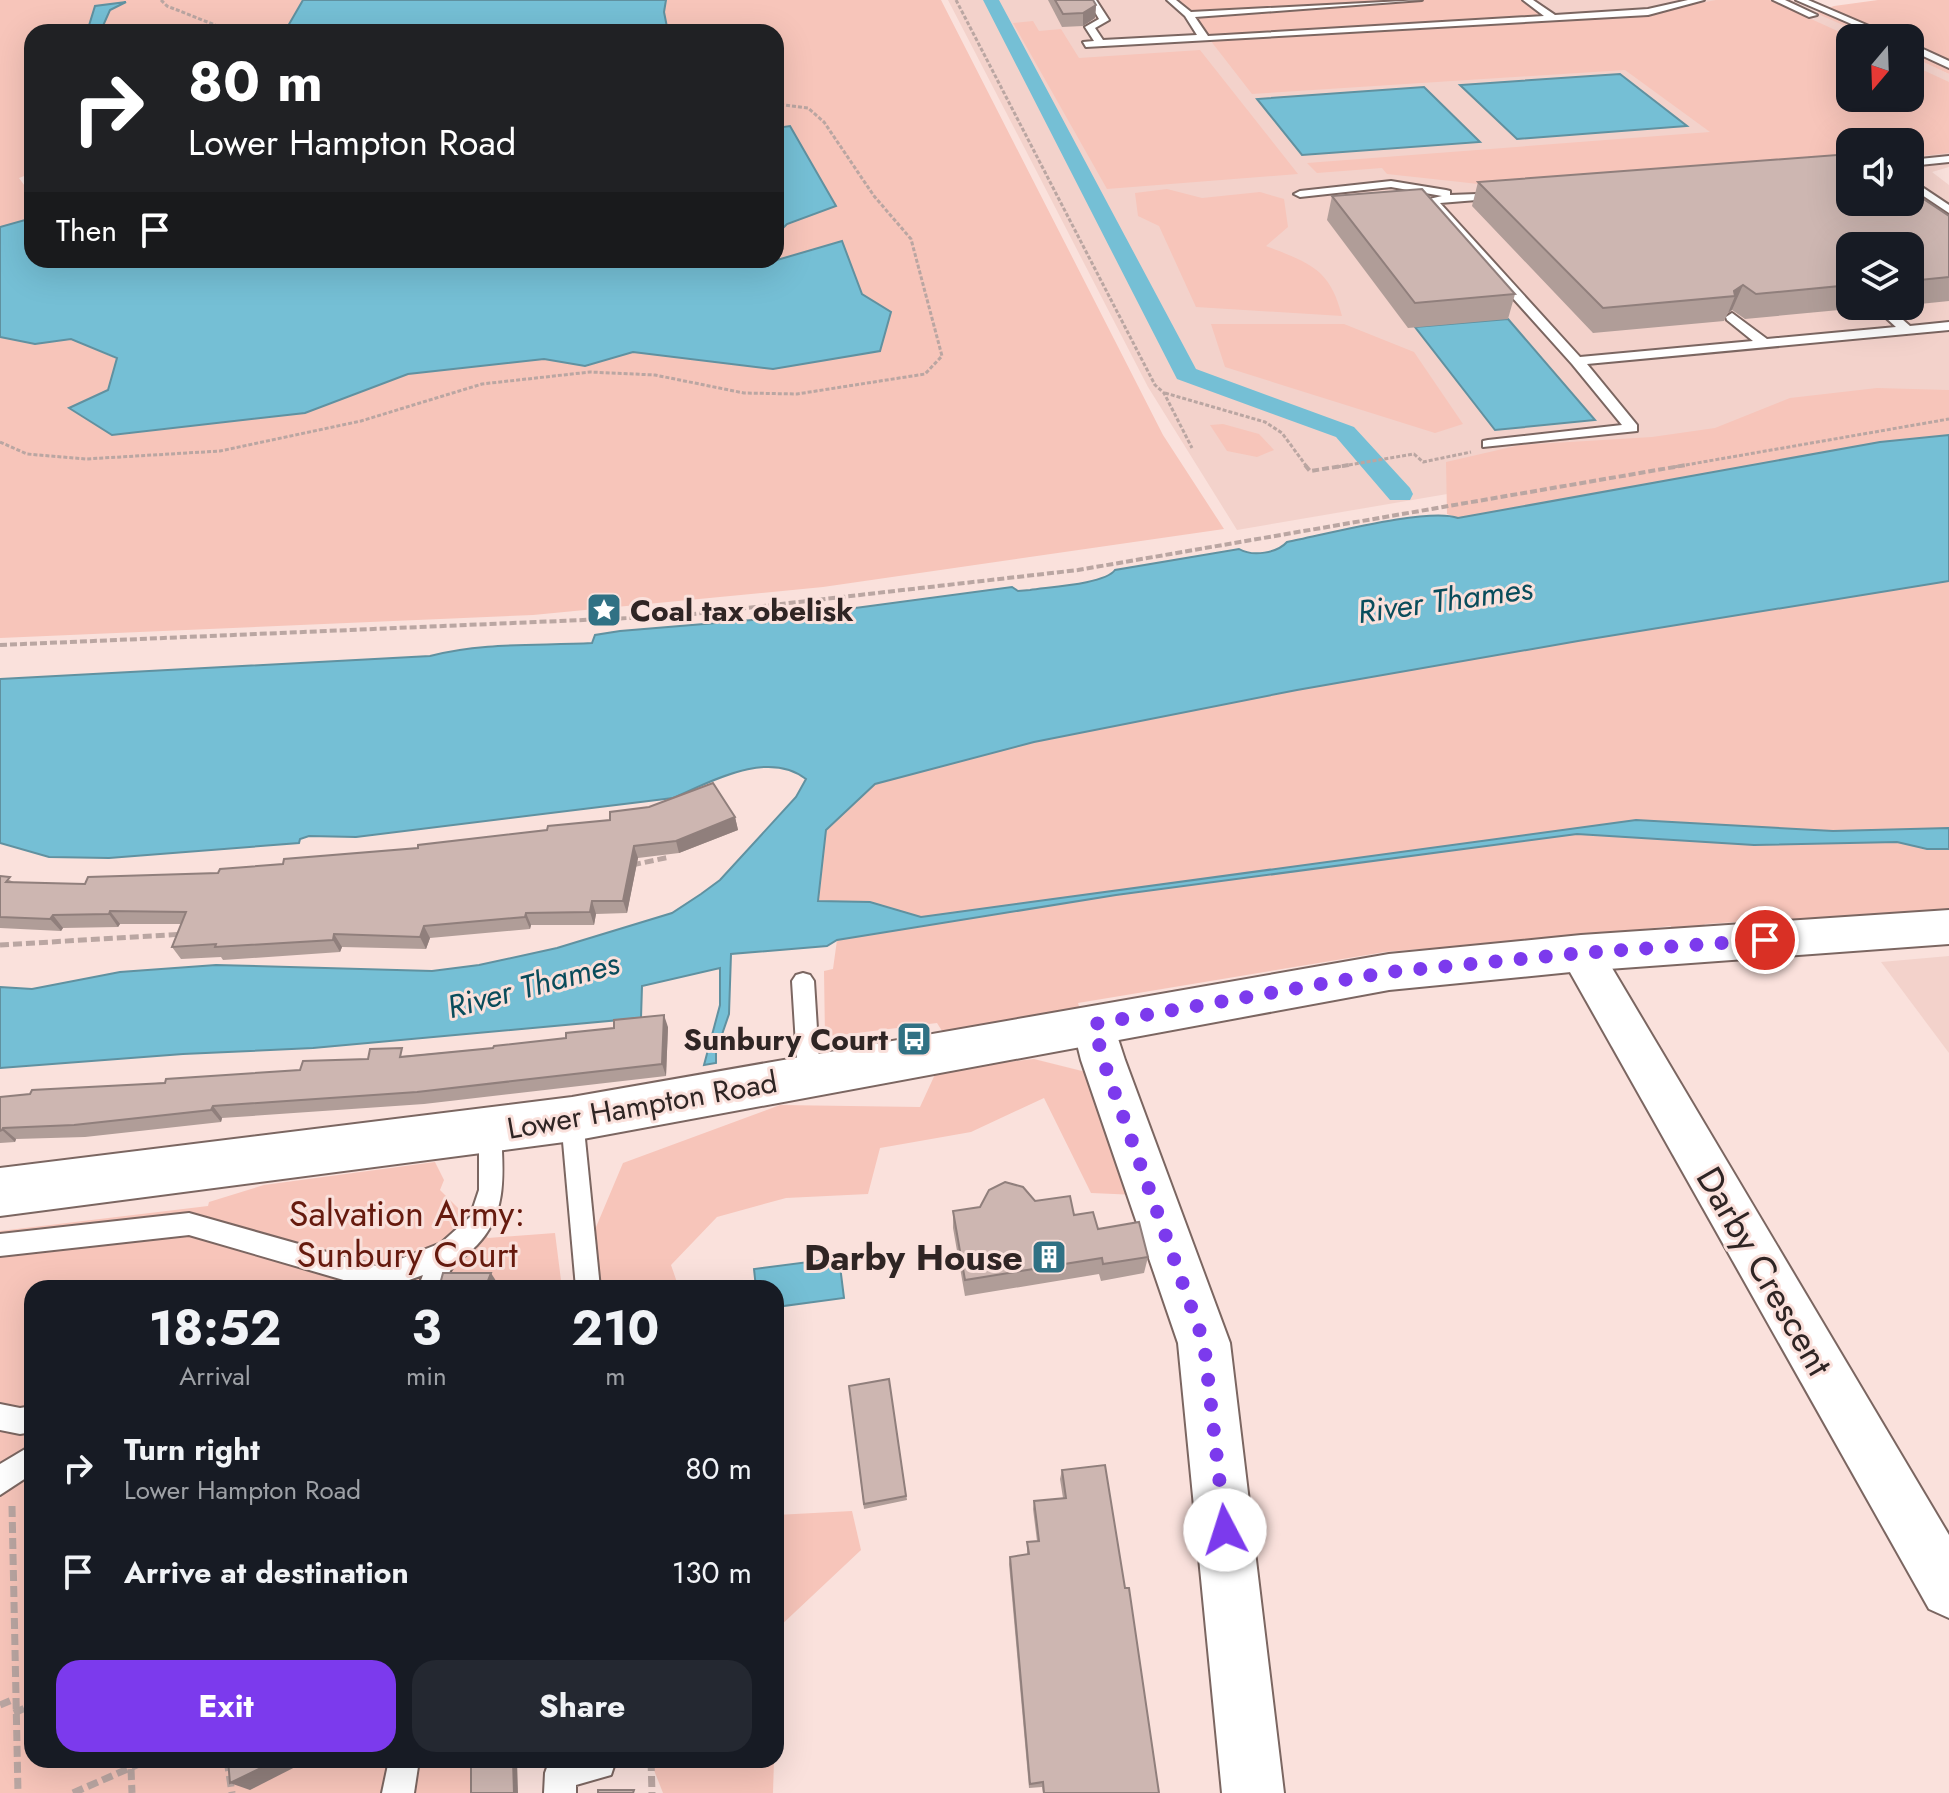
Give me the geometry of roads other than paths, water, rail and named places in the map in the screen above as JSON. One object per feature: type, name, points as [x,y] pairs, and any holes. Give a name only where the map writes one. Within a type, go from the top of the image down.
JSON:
[{"type":"street","name":"Lower Hampton Road","points":[[0,1192],[572,1119],[1389,972],[1581,953],[1949,927]]},
{"type":"street","name":"Darby Crescent","points":[[1581,953],[1949,1589]]},
{"type":"street","points":[[1094,1024],[1103,1060],[1204,1343],[1253,1793]]},
{"type":"lane","points":[[1092,0],[1104,20],[1090,27],[1100,43]]},
{"type":"lane","points":[[1171,0],[1189,15],[1204,37]]},
{"type":"lane","points":[[1189,15],[1418,0]]},
{"type":"lane","points":[[1527,0],[1552,17]]},
{"type":"lane","points":[[1086,44],[1648,12],[1700,0]]},
{"type":"lane","points":[[1777,0],[1836,26]]},
{"type":"lane","points":[[1800,0],[1858,24]]},
{"type":"lane","points":[[1353,2],[1363,12]]},
{"type":"lane","points":[[1372,20],[1380,28]]},
{"type":"lane","points":[[1924,53],[1949,65]]},
{"type":"lane","points":[[1924,65],[1949,77]]},
{"type":"lane","points":[[1924,162],[1949,159]]},
{"type":"lane","points":[[1300,194],[1391,184],[1474,197]]},
{"type":"lane","points":[[1924,192],[1949,210]]},
{"type":"lane","points":[[1488,444],[1632,428],[1577,361],[1431,200],[1521,193]]},
{"type":"lane","points":[[1732,317],[1764,343]]},
{"type":"lane","points":[[1895,320],[1907,330]]},
{"type":"lane","points":[[1577,361],[1949,326]]},
{"type":"lane","points":[[803,981],[809,1076]]},
{"type":"lane","points":[[572,1119],[587,1280]]},
{"type":"lane","points":[[433,1280],[442,1259],[473,1229],[488,1206],[490,1131]]},
{"type":"lane","points":[[0,1245],[189,1224],[358,1280]]},
{"type":"lane","points":[[376,1280],[442,1259]]},
{"type":"lane","points":[[0,1417],[24,1420]]},
{"type":"lane","points":[[3,1490],[24,1467]]},
{"type":"lane","points":[[398,1793],[403,1768]]},
{"type":"lane","points":[[560,1793],[560,1773],[582,1768]]},
{"type":"water","points":[[303,0],[666,0],[666,24],[289,24]]},
{"type":"water","points":[[126,2],[110,10],[104,24],[89,24],[95,6]]},
{"type":"water","points":[[1620,74],[1687,126],[1517,139],[1460,85]]},
{"type":"water","points":[[1424,87],[1480,142],[1302,155],[1257,99]]},
{"type":"water","points":[[790,126],[836,206],[784,227],[784,127]]},
{"type":"water","points":[[24,220],[24,268],[784,268],[784,258],[842,241],[862,294],[891,312],[880,351],[773,369],[633,352],[585,366],[544,359],[408,374],[305,413],[112,435],[69,408],[108,390],[117,358],[71,339],[35,344],[0,337],[0,227]]},
{"type":"water","points":[[1508,319],[1595,420],[1495,430],[1415,327]]},
{"type":"water","name":"River Thames","points":[[1949,435],[1949,581],[1297,690],[1034,742],[875,784],[826,830],[818,901],[870,902],[921,917],[1636,820],[1833,831],[1949,828],[1949,849],[1927,849],[1897,842],[1754,845],[1577,834],[1116,895],[837,940],[827,946],[731,954],[729,1014],[716,1052],[716,1063],[704,1065],[720,1005],[720,968],[642,986],[641,1018],[313,1048],[0,1068],[0,987],[32,989],[120,972],[216,965],[432,971],[479,965],[557,948],[672,913],[720,880],[796,797],[806,779],[774,767],[757,768],[721,777],[673,798],[356,837],[309,836],[300,839],[299,843],[109,858],[49,857],[0,843],[0,679],[430,656],[490,647],[592,643],[595,635],[620,631],[788,617],[1012,587],[1018,591],[1063,586],[1100,579],[1115,570],[1239,549],[1264,553],[1287,542],[1400,519],[1424,516],[1458,518],[1880,442]]},
{"type":"water","points":[[839,1258],[844,1298],[784,1306],[784,1280],[755,1280],[754,1269]]},
{"type":"waterway","points":[[991,0],[1186,374],[1345,432],[1400,494]]},
{"type":"place","name":"Coal tax obelisk","points":[[604,610]]},
{"type":"place","name":"Sunbury Court","points":[[914,1039]]},
{"type":"place","name":"Darby House","points":[[1049,1257]]},
{"type":"park label","name":"Salvation Army: Sunbury Court","points":[[407,1234]]}]
